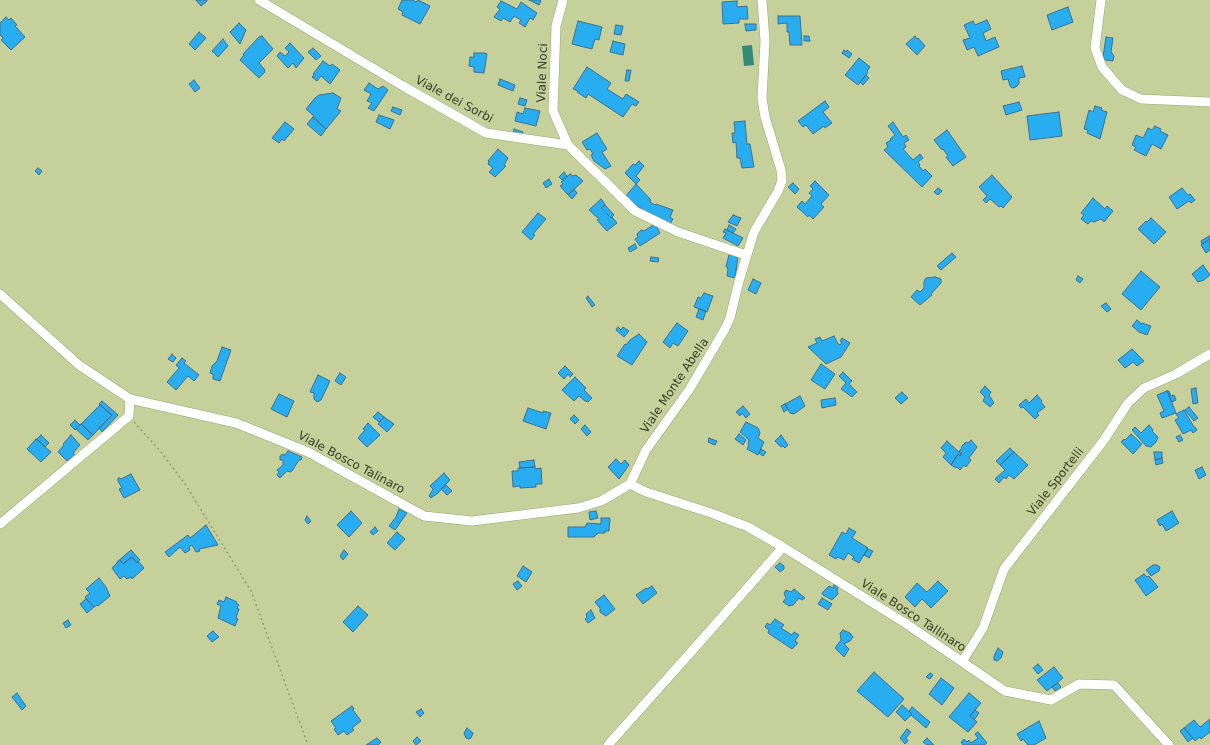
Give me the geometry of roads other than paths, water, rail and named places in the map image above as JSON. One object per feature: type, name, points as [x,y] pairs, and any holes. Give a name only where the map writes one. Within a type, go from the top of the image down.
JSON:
[{"type":"street","name":"Viale dei Sorbi","points":[[259,0],[486,134],[568,145]]},
{"type":"street","name":"Viale Noci","points":[[562,0],[556,26],[553,111],[568,145]]},
{"type":"street","name":"Viale Monte Abella","points":[[630,484],[646,450],[689,390],[725,329],[730,318],[746,255],[754,232],[778,191],[782,181],[781,170],[765,117],[762,98],[765,41],[762,0]]},
{"type":"street","points":[[1100,0],[1095,48],[1102,68],[1122,90],[1141,99],[1210,102]]},
{"type":"street","points":[[568,145],[635,211],[678,232],[746,255]]},
{"type":"street","name":"Viale Bosco Talinaro","points":[[0,294],[79,365],[130,399],[236,423],[308,452],[424,516],[472,521],[578,508],[601,501],[630,484]]},
{"type":"street","name":"Viale Sportelli","points":[[962,662],[983,628],[1004,569],[1104,440],[1128,403],[1144,388],[1176,374],[1210,354]]},
{"type":"street","points":[[0,524],[129,416],[130,399]]},
{"type":"street","name":"Viale Bosco Tallinaro","points":[[630,484],[646,492],[711,513],[748,528],[783,547],[905,623],[1005,691],[1051,700],[1079,684],[1114,685],[1169,745]]},
{"type":"street","points":[[608,745],[783,547]]},
{"type":"water","points":[[752,45],[754,65],[744,66],[742,46]]}]
